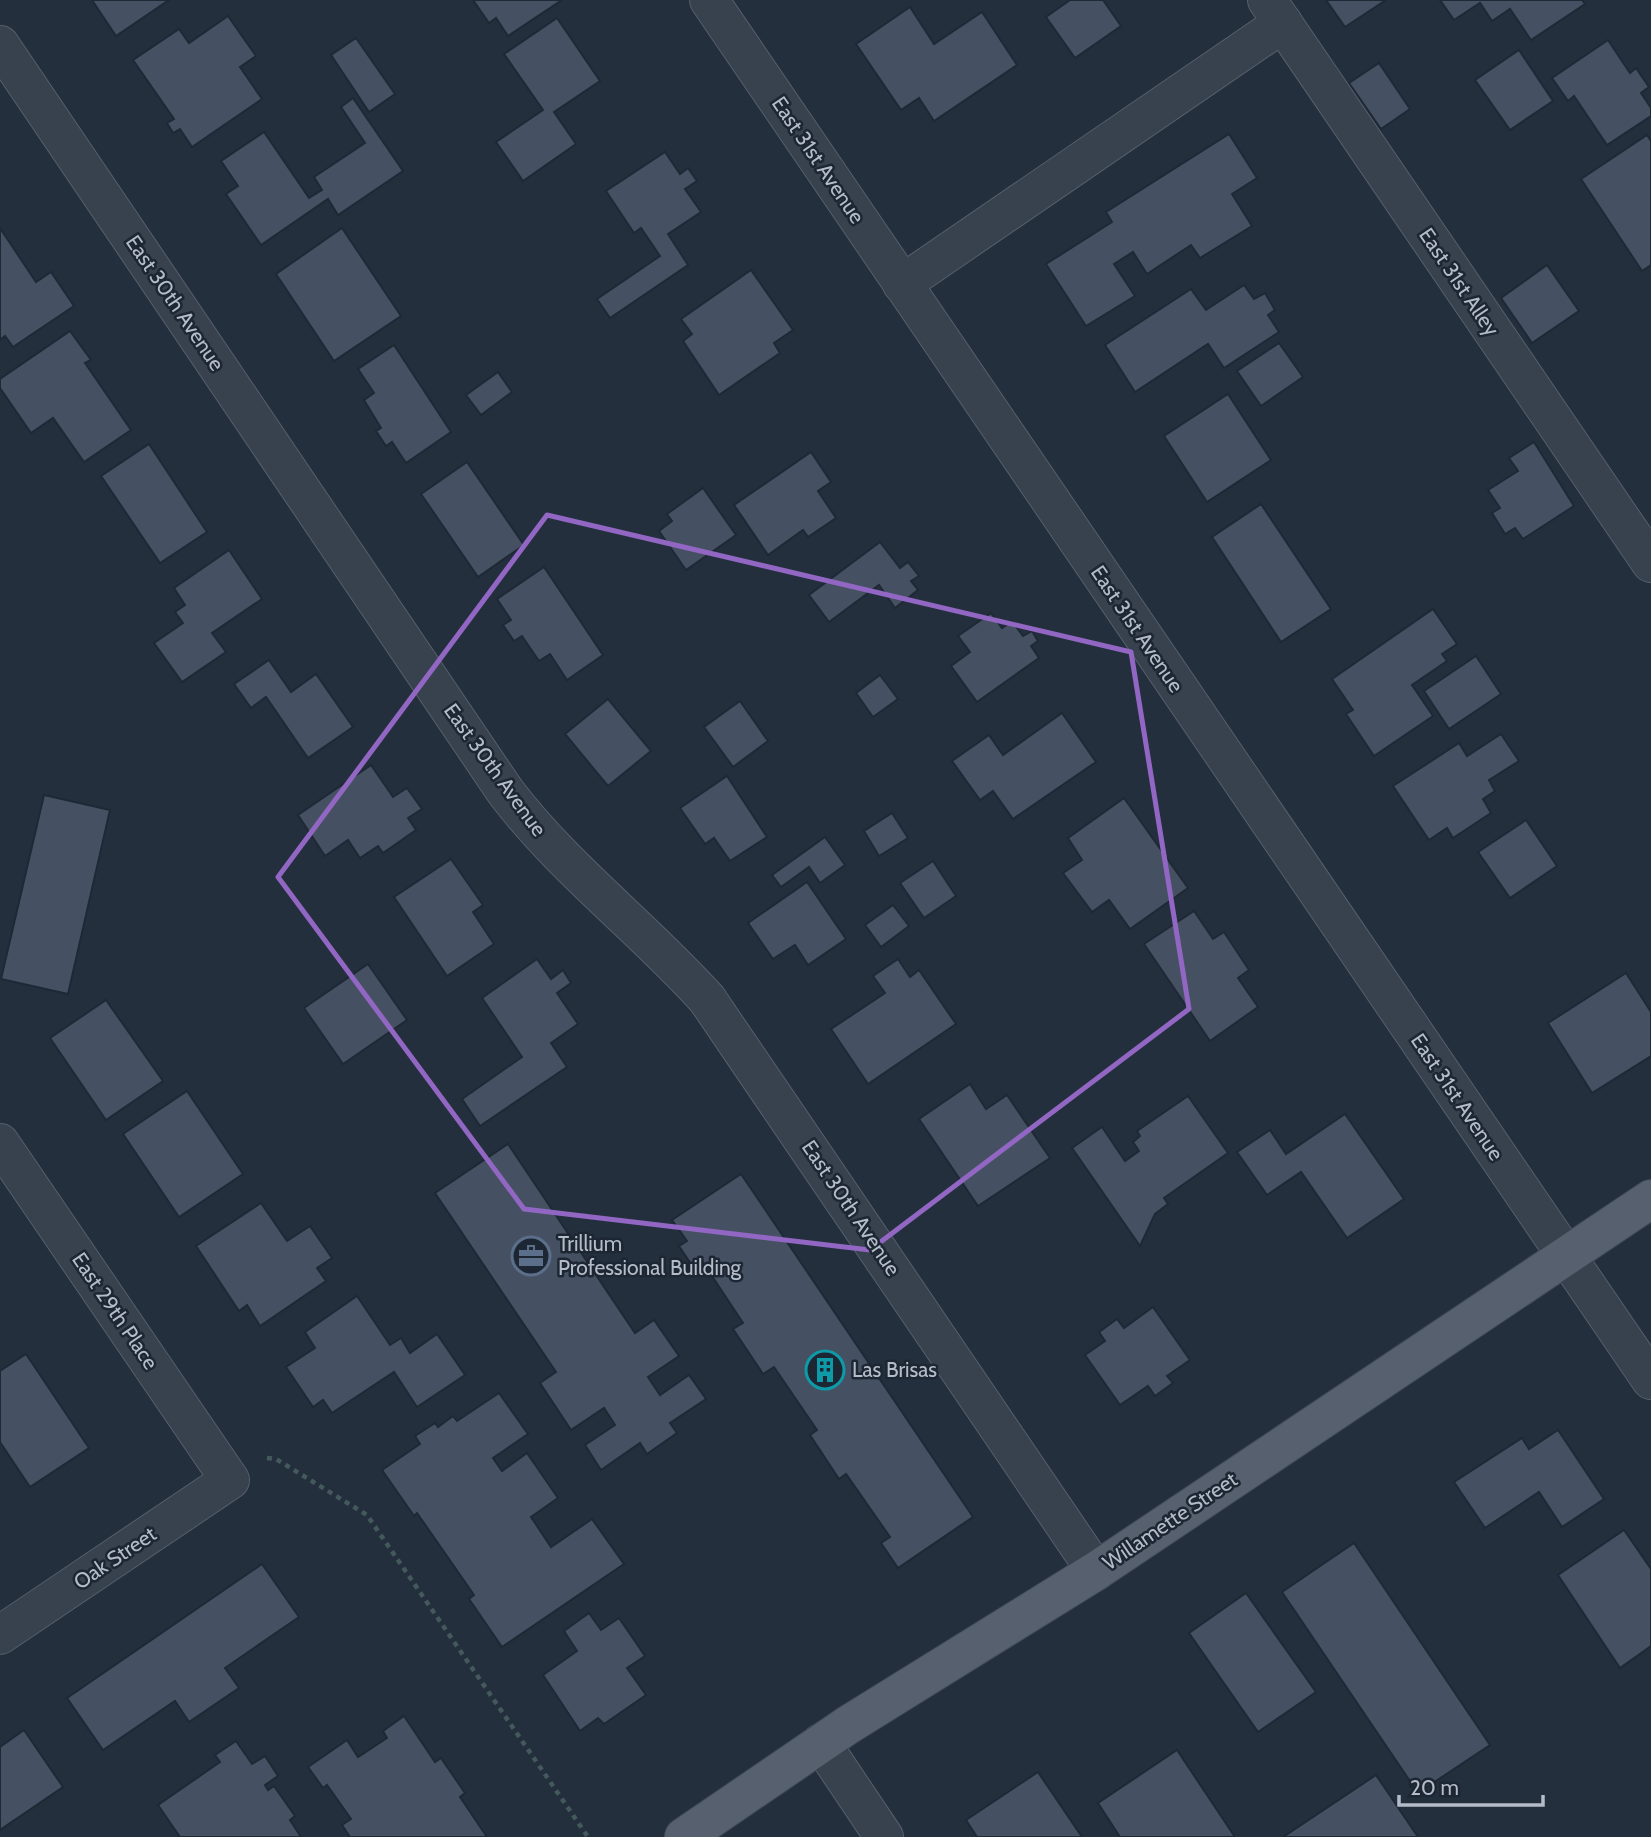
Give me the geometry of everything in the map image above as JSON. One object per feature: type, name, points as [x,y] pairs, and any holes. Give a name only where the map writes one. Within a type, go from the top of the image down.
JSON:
[{"type":"main road","name":"Willamette Street","points":[[684,1837],[821,1743],[1096,1571],[1651,1199]]},
{"type":"street","name":"East 31st Avenue","points":[[709,0],[1651,1380]]},
{"type":"street","points":[[902,285],[1275,12]]},
{"type":"street","name":"East 31st Alley","points":[[1275,12],[1651,563]]},
{"type":"street","name":"East 30th Avenue","points":[[0,45],[505,791],[546,841],[652,941],[706,999],[1096,1571]]},
{"type":"street","name":"East 29th Place","points":[[0,1143],[230,1480]]},
{"type":"street","name":"Oak Street","points":[[0,1635],[230,1480]]},
{"type":"street","points":[[821,1743],[884,1837]]},
{"type":"path","points":[[230,1480],[259,1460],[271,1457],[367,1515],[588,1837]]},
{"type":"highlighted area","points":[[547,515],[1131,652],[1189,1009],[870,1250],[524,1209],[278,877]]},
{"type":"building","points":[[92,0],[169,0],[116,36]]},
{"type":"building","points":[[473,0],[562,0],[508,36],[496,18],[489,23]]},
{"type":"building","points":[[1070,0],[1103,0],[1121,26],[1075,58],[1046,17]]},
{"type":"building","points":[[1326,0],[1386,0],[1345,27]]},
{"type":"building","points":[[1440,0],[1582,0],[1585,4],[1531,40],[1510,9],[1492,21],[1480,3],[1454,20]]},
{"type":"building","points":[[910,7],[934,44],[982,12],[1017,65],[934,121],[919,98],[901,110],[856,44]]},
{"type":"building","points":[[228,16],[256,56],[240,67],[262,99],[192,147],[180,129],[173,133],[167,123],[174,119],[133,60],[179,29],[189,43]]},
{"type":"building","points":[[557,18],[600,81],[554,112],[576,144],[523,181],[496,142],[543,110],[504,54]]},
{"type":"building","points":[[356,38],[395,94],[369,112],[331,55]]},
{"type":"building","points":[[1608,40],[1630,73],[1636,68],[1649,87],[1641,93],[1651,108],[1651,116],[1607,145],[1574,96],[1568,101],[1552,78]]},
{"type":"building","points":[[1519,50],[1553,101],[1510,130],[1475,80]]},
{"type":"building","points":[[1379,63],[1410,109],[1381,129],[1349,83]]},
{"type":"building","points":[[353,98],[403,171],[338,215],[328,199],[261,245],[226,194],[238,186],[221,161],[264,132],[309,198],[322,190],[314,177],[365,143],[341,107]]},
{"type":"building","points":[[1229,134],[1257,178],[1232,194],[1252,226],[1200,258],[1191,245],[1147,274],[1133,252],[1114,264],[1135,296],[1086,326],[1046,264],[1112,222],[1106,212]]},
{"type":"building","points":[[1647,135],[1651,141],[1651,265],[1642,271],[1581,179]]},
{"type":"building","points":[[665,152],[680,174],[688,168],[697,181],[685,189],[701,212],[668,234],[688,265],[610,318],[597,299],[660,256],[641,228],[634,233],[606,191]]},
{"type":"building","points":[[0,228],[36,282],[51,272],[74,306],[13,347],[5,336],[0,340]]},
{"type":"building","points":[[342,228],[401,316],[334,361],[276,274]]},
{"type":"building","points":[[1547,265],[1579,311],[1532,343],[1501,298]]},
{"type":"building","points":[[751,270],[793,330],[774,343],[780,353],[719,395],[683,341],[692,334],[681,319]]},
{"type":"building","points":[[1244,285],[1254,299],[1265,293],[1275,310],[1268,315],[1279,332],[1224,368],[1208,344],[1135,392],[1105,345],[1191,289],[1206,310]]},
{"type":"building","points":[[70,331],[91,360],[85,363],[131,430],[84,462],[53,418],[31,433],[0,388],[0,379]]},
{"type":"building","points":[[1279,343],[1303,377],[1261,406],[1237,371]]},
{"type":"building","points":[[394,345],[451,432],[406,463],[392,442],[386,446],[376,431],[381,428],[364,400],[374,393],[358,369]]},
{"type":"building","points":[[498,372],[512,392],[481,415],[466,395]]},
{"type":"building","points":[[1228,394],[1271,460],[1207,502],[1164,436]]},
{"type":"building","points":[[1534,442],[1574,506],[1523,539],[1515,528],[1505,534],[1492,513],[1500,508],[1488,490],[1518,471],[1509,458]]},
{"type":"building","points":[[149,444],[207,532],[160,563],[101,476]]},
{"type":"building","points":[[811,452],[831,482],[818,491],[836,518],[808,537],[803,530],[768,555],[734,505]]},
{"type":"building","points":[[467,462],[524,545],[478,577],[421,494]]},
{"type":"building","points":[[703,488],[736,535],[686,570],[659,531],[672,521],[667,514]]},
{"type":"building","points":[[1261,504],[1331,609],[1281,642],[1212,537]]},
{"type":"building","points":[[880,542],[900,568],[908,562],[919,576],[911,581],[918,590],[895,608],[879,585],[829,622],[809,595]]},
{"type":"building","points":[[229,550],[262,599],[212,633],[226,652],[182,682],[154,643],[183,623],[175,612],[185,605],[174,588]]},
{"type":"building","points":[[544,567],[603,655],[567,680],[550,654],[539,661],[522,636],[514,641],[503,625],[511,620],[497,599]]},
{"type":"building","points":[[1433,609],[1457,644],[1442,654],[1447,661],[1412,685],[1433,716],[1374,756],[1346,714],[1353,710],[1332,679]]},
{"type":"building","points":[[991,613],[1002,628],[1012,621],[1023,636],[1032,631],[1038,641],[1031,646],[1039,658],[977,702],[951,666],[970,652],[958,636]]},
{"type":"building","points":[[1476,656],[1501,694],[1449,729],[1424,691]]},
{"type":"building","points":[[269,660],[291,692],[316,674],[353,727],[308,758],[266,697],[251,708],[234,684]]},
{"type":"building","points":[[880,675],[898,699],[873,717],[856,693]]},
{"type":"building","points":[[608,699],[651,751],[608,786],[565,734]]},
{"type":"building","points":[[740,701],[768,741],[733,767],[704,727]]},
{"type":"building","points":[[1062,713],[1096,762],[1013,819],[993,791],[980,800],[952,761],[989,735],[1003,755]]},
{"type":"building","points":[[1501,734],[1519,761],[1489,780],[1495,791],[1483,799],[1491,813],[1453,838],[1447,828],[1429,840],[1393,786],[1459,743],[1467,756]]},
{"type":"building","points":[[371,765],[393,797],[407,788],[422,809],[408,818],[416,830],[383,853],[378,846],[360,858],[348,840],[325,856],[298,815]]},
{"type":"building","points":[[727,776],[767,837],[730,861],[714,838],[705,844],[680,808]]},
{"type":"building","points":[[44,795],[110,810],[68,994],[1,979]]},
{"type":"building","points":[[1124,798],[1188,888],[1130,929],[1109,900],[1092,912],[1063,873],[1082,860],[1068,838]]},
{"type":"building","points":[[892,813],[908,838],[879,856],[864,831]]},
{"type":"building","points":[[1526,820],[1557,866],[1510,898],[1478,852]]},
{"type":"building","points":[[825,837],[845,865],[820,883],[809,867],[781,887],[772,875]]},
{"type":"building","points":[[451,859],[483,905],[473,912],[494,944],[447,976],[394,897]]},
{"type":"building","points":[[933,861],[956,896],[924,918],[900,883]]},
{"type":"building","points":[[807,882],[846,939],[808,965],[795,945],[773,959],[748,923]]},
{"type":"building","points":[[893,905],[909,926],[881,947],[865,925]]},
{"type":"building","points":[[1194,911],[1213,939],[1224,932],[1249,970],[1238,978],[1258,1007],[1210,1041],[1144,944]]},
{"type":"building","points":[[537,959],[551,979],[563,970],[571,983],[557,993],[578,1024],[551,1043],[567,1067],[480,1126],[462,1099],[522,1057],[482,998]]},
{"type":"building","points":[[898,959],[910,977],[919,970],[956,1024],[868,1084],[831,1029],[885,993],[873,976]]},
{"type":"building","points":[[368,964],[407,1020],[343,1064],[304,1008]]},
{"type":"building","points":[[1626,973],[1651,1012],[1651,1056],[1592,1093],[1548,1023]]},
{"type":"building","points":[[106,1000],[163,1081],[106,1120],[50,1038]]},
{"type":"building","points":[[970,1084],[986,1109],[1007,1095],[1050,1158],[978,1206],[919,1119]]},
{"type":"building","points":[[187,1091],[243,1174],[179,1217],[123,1134]]},
{"type":"building","points":[[1188,1096],[1228,1153],[1164,1198],[1168,1204],[1155,1214],[1140,1246],[1072,1148],[1102,1127],[1125,1161],[1139,1151],[1133,1142],[1140,1136],[1137,1131]]},
{"type":"building","points":[[1345,1114],[1404,1199],[1347,1238],[1301,1172],[1267,1195],[1237,1152],[1270,1130],[1286,1154]]},
{"type":"building","name":"Trillium Professional Building","points":[[508,1144],[635,1333],[654,1320],[679,1356],[648,1377],[660,1395],[689,1375],[706,1399],[670,1423],[677,1433],[647,1454],[640,1443],[601,1470],[585,1445],[615,1425],[604,1408],[571,1430],[540,1383],[556,1372],[435,1193]]},
{"type":"building","name":"Las Brisas","points":[[741,1174],[973,1517],[898,1568],[881,1543],[890,1537],[846,1474],[839,1479],[810,1435],[817,1430],[774,1367],[763,1374],[733,1329],[743,1323],[700,1258],[691,1264],[679,1246],[687,1241],[672,1220]]},
{"type":"building","points":[[261,1203],[287,1241],[310,1226],[332,1258],[317,1268],[326,1281],[260,1326],[247,1305],[239,1311],[196,1246]]},
{"type":"building","points":[[357,1296],[390,1345],[401,1338],[410,1353],[437,1334],[465,1375],[417,1407],[394,1372],[332,1413],[323,1400],[313,1407],[286,1367],[315,1348],[305,1332]]},
{"type":"building","points":[[1153,1307],[1190,1360],[1167,1376],[1173,1383],[1155,1396],[1148,1386],[1120,1405],[1085,1355],[1105,1341],[1099,1332],[1117,1319],[1124,1328]]},
{"type":"building","points":[[26,1354],[89,1448],[30,1487],[0,1442],[0,1371]]},
{"type":"building","points":[[499,1393],[528,1434],[493,1458],[502,1471],[527,1453],[558,1498],[531,1517],[551,1547],[592,1519],[624,1564],[502,1647],[469,1599],[474,1595],[417,1513],[414,1516],[382,1470],[420,1444],[415,1436],[435,1423],[438,1427],[453,1416],[457,1421]]},
{"type":"building","points":[[1558,1430],[1604,1499],[1562,1527],[1539,1492],[1485,1528],[1454,1482],[1522,1438],[1529,1449]]},
{"type":"building","points":[[1624,1530],[1651,1569],[1651,1646],[1620,1668],[1558,1575]]},
{"type":"building","points":[[1354,1543],[1490,1745],[1418,1793],[1282,1592]]},
{"type":"building","points":[[262,1564],[299,1617],[225,1668],[239,1688],[189,1722],[175,1701],[103,1750],[67,1698]]},
{"type":"building","points":[[1246,1593],[1316,1692],[1258,1732],[1189,1633]]},
{"type":"building","points":[[589,1613],[601,1630],[619,1618],[645,1656],[627,1668],[646,1695],[604,1724],[598,1718],[580,1731],[543,1675],[577,1651],[564,1631]]},
{"type":"building","points":[[404,1716],[435,1762],[441,1758],[465,1793],[460,1797],[487,1837],[350,1837],[342,1825],[351,1819],[327,1785],[323,1788],[308,1767],[347,1740],[358,1757],[387,1738],[383,1731]]},
{"type":"building","points":[[24,1730],[63,1787],[0,1830],[0,1747]]},
{"type":"building","points":[[236,1741],[252,1764],[265,1756],[278,1776],[265,1785],[268,1790],[274,1786],[295,1816],[290,1820],[301,1837],[180,1837],[158,1805],[220,1762],[215,1755]]},
{"type":"building","points":[[1177,1750],[1235,1837],[1120,1837],[1098,1803]]},
{"type":"building","points":[[1038,1772],[1082,1837],[977,1837],[966,1820]]},
{"type":"building","points":[[1376,1775],[1418,1837],[1283,1837]]},
{"type":"place","name":"Trillium Professional Building","points":[[531,1256]]},
{"type":"place","name":"Las Brisas","points":[[825,1370]]}]
